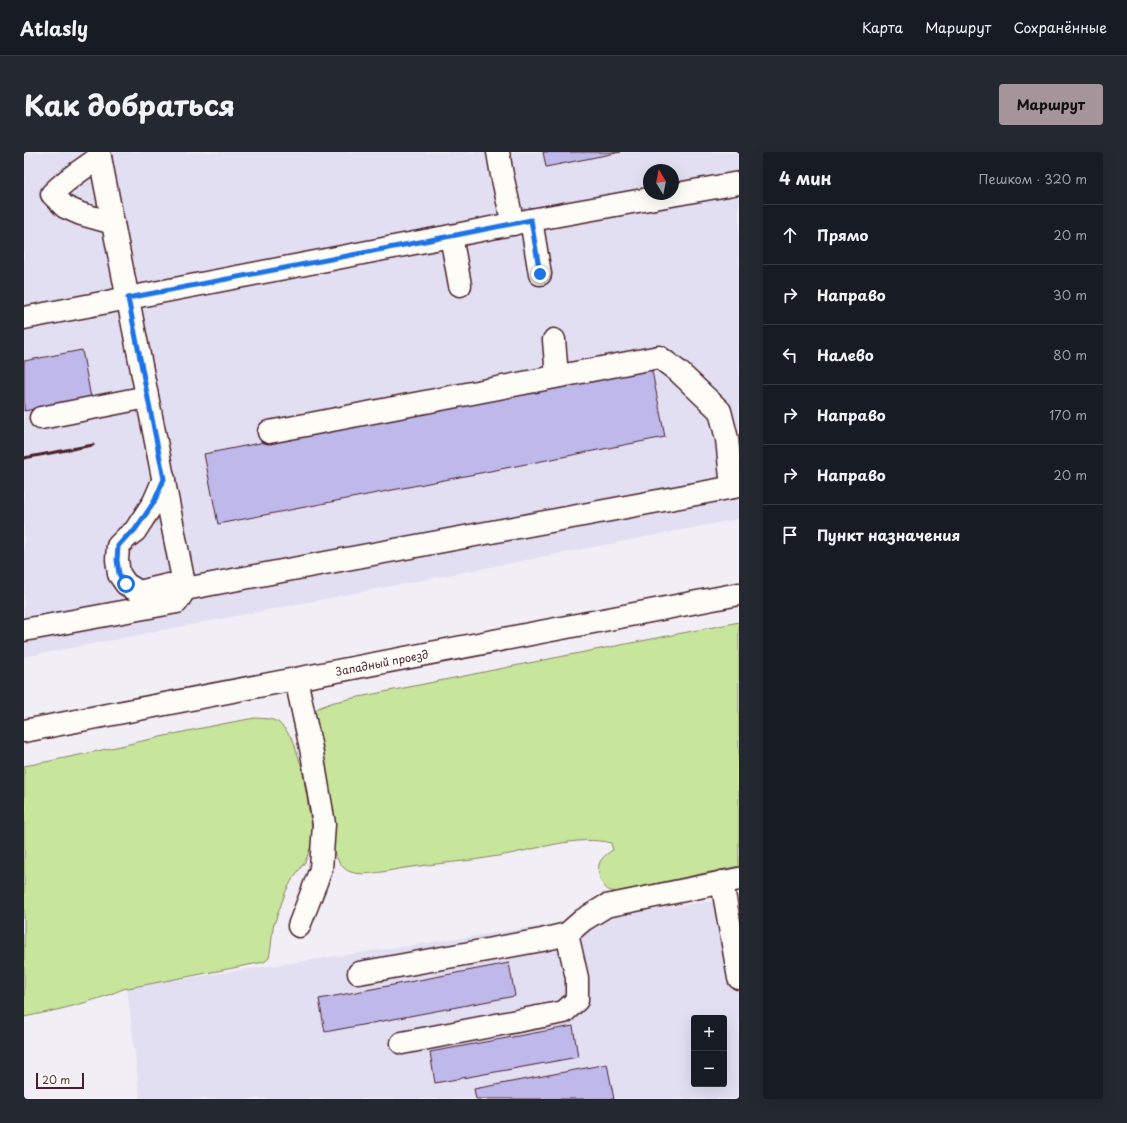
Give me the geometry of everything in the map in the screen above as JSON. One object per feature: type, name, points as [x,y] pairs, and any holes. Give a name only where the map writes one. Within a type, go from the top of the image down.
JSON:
[{"type":"main road","points":[[498,152],[502,175],[522,222],[540,274]]},
{"type":"main road","points":[[24,630],[177,602],[185,589],[100,155],[59,186],[52,194],[65,207],[81,214],[113,223]]},
{"type":"main road","points":[[24,318],[522,222],[739,183]]},
{"type":"main road","points":[[451,236],[460,285]]},
{"type":"main road","points":[[554,340],[557,376]]},
{"type":"main road","points":[[164,479],[154,502],[146,514],[134,531],[118,546],[117,560],[119,574],[126,584],[140,592],[169,585],[185,589],[735,486],[727,439],[720,411],[679,372],[659,358],[557,376],[269,432]]},
{"type":"main road","points":[[41,418],[147,397]]},
{"type":"main road","name":"Западный проезд","points":[[24,731],[739,594]]},
{"type":"main road","points":[[296,679],[312,753],[324,824],[321,869],[298,926]]},
{"type":"main road","points":[[359,973],[568,934],[583,920],[606,906],[730,881],[739,978]]},
{"type":"main road","points":[[402,1044],[564,1012],[577,1000],[576,978],[568,934]]},
{"type":"shaded area","points":[[24,152],[739,152],[739,519],[24,657]]},
{"type":"shaded area","points":[[739,897],[739,1099],[140,1099],[127,987]]},
{"type":"green space","points":[[739,622],[739,866],[616,892],[610,891],[606,888],[601,881],[599,874],[599,863],[613,850],[611,843],[598,841],[555,844],[486,858],[363,874],[347,870],[338,861],[332,846],[313,715],[318,708],[334,702]]},
{"type":"green space","points":[[255,718],[270,719],[278,722],[293,740],[302,768],[313,834],[310,849],[305,862],[293,878],[286,891],[273,927],[269,958],[264,962],[123,989],[87,1002],[24,1017],[24,766]]},
{"type":"building","points":[[543,152],[621,152],[546,167]]},
{"type":"building","points":[[82,350],[91,398],[24,411],[24,361]]},
{"type":"building","points":[[651,366],[665,437],[218,524],[204,454]]},
{"type":"building","points":[[509,963],[515,996],[325,1032],[319,999]]},
{"type":"building","points":[[573,1026],[578,1057],[435,1083],[430,1052]]},
{"type":"building","points":[[607,1064],[614,1099],[476,1099],[474,1089]]},
{"type":"railway","points":[[24,458],[93,445]]},
{"type":"route","points":[[126,584],[119,574],[117,560],[118,546],[134,531],[146,514],[154,502],[164,479],[128,298],[531,220],[540,274]]}]
